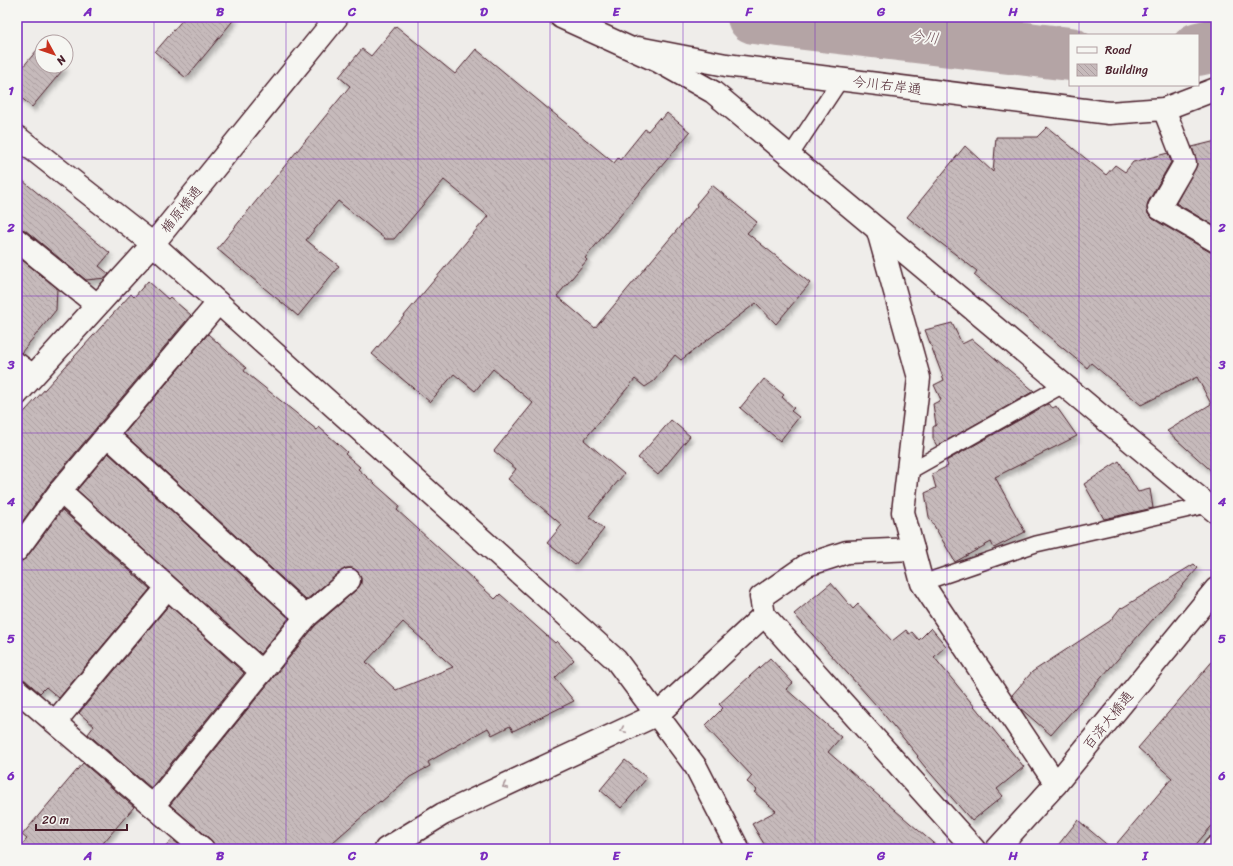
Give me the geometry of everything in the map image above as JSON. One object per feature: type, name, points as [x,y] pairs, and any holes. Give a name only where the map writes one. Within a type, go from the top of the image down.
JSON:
[{"type":"street","name":"楯原橋通","points":[[17,394],[25,370],[97,305],[153,244],[337,17]]},
{"type":"street","name":"今川右岸通","points":[[561,17],[629,46],[726,65],[1109,113],[1164,109],[1216,89]]},
{"type":"street","points":[[629,46],[714,92],[1212,508]]},
{"type":"street","points":[[1164,109],[1185,164],[1158,208],[1216,241]]},
{"type":"street","points":[[17,137],[153,244],[616,660],[658,714],[696,767],[738,849]]},
{"type":"street","points":[[878,230],[919,378],[903,512],[922,583],[1056,784]]},
{"type":"street","points":[[17,240],[97,305]]},
{"type":"street","points":[[17,550],[60,491],[218,303]]},
{"type":"street","points":[[107,435],[306,617]]},
{"type":"street","points":[[60,491],[262,672]]},
{"type":"street","points":[[913,549],[847,552],[807,565],[761,597],[764,615],[974,849]]},
{"type":"street","points":[[153,806],[306,617],[349,580]]},
{"type":"street","points":[[55,722],[167,588]]},
{"type":"street","name":"百済大橋通","points":[[997,849],[1056,784],[1216,589]]},
{"type":"street","points":[[386,849],[443,814],[658,714],[764,615]]},
{"type":"street","points":[[17,690],[203,849]]},
{"type":"lane","points":[[790,156],[841,80]]},
{"type":"lane","points":[[908,472],[1063,385]]},
{"type":"lane","points":[[922,583],[1036,544],[1212,508]]},
{"type":"building","points":[[185,17],[236,17],[186,78],[155,52]]},
{"type":"building","points":[[396,26],[455,74],[476,49],[614,163],[618,158],[620,160],[645,129],[648,131],[659,118],[661,120],[667,113],[690,132],[585,258],[587,260],[557,296],[595,328],[697,206],[696,204],[712,185],[757,222],[747,233],[810,283],[776,324],[756,303],[681,360],[675,355],[654,381],[645,387],[635,379],[584,440],[624,474],[589,516],[604,529],[575,565],[547,543],[562,525],[508,479],[516,469],[494,451],[533,403],[493,369],[475,391],[454,374],[430,402],[372,354],[488,216],[444,180],[394,239],[385,239],[338,201],[306,240],[339,266],[298,316],[217,249],[350,86],[339,77],[362,49],[371,56]]},
{"type":"building","points":[[34,54],[34,74],[59,74],[32,107],[17,94],[17,74]]},
{"type":"building","points":[[1047,127],[1106,175],[1115,165],[1125,172],[1133,162],[1168,153],[1171,162],[1148,202],[1148,214],[1153,219],[1210,252],[1216,253],[1216,475],[1167,431],[1211,404],[1197,377],[1141,405],[1091,363],[1087,368],[974,275],[977,271],[907,217],[965,146],[993,172],[996,137],[1037,137]]},
{"type":"building","points":[[1216,141],[1216,227],[1176,203],[1197,164],[1192,147]]},
{"type":"building","points":[[17,176],[110,253],[99,266],[109,274],[106,278],[86,280],[25,230],[17,228]]},
{"type":"building","points":[[17,256],[57,288],[56,310],[21,353],[17,352]]},
{"type":"building","points":[[148,281],[168,299],[170,297],[191,315],[50,483],[17,529],[17,420],[131,294],[134,297]]},
{"type":"building","points":[[952,323],[962,344],[972,339],[1034,391],[937,446],[933,439],[933,427],[936,425],[933,404],[941,400],[934,385],[944,380],[925,330]]},
{"type":"building","points":[[208,334],[246,368],[244,371],[317,430],[319,427],[347,452],[345,454],[360,467],[358,469],[400,506],[397,510],[495,599],[500,594],[555,643],[557,641],[574,660],[555,678],[574,701],[513,731],[510,726],[492,735],[488,728],[428,762],[430,766],[410,777],[325,849],[215,849],[211,840],[170,805],[315,626],[357,589],[361,584],[361,577],[353,568],[346,568],[306,600],[124,434]],"holes":[[[403,622],[453,667],[396,690],[366,662]]]},
{"type":"building","points":[[764,379],[784,395],[782,397],[794,408],[791,411],[799,417],[780,441],[740,408]]},
{"type":"building","points":[[1048,404],[1053,408],[1056,406],[1077,436],[995,477],[1025,532],[994,548],[991,542],[955,562],[929,517],[925,493],[936,488],[932,474],[948,466],[946,461]]},
{"type":"building","points":[[671,420],[690,436],[658,475],[638,458]]},
{"type":"building","points":[[108,453],[289,618],[260,654],[77,490]]},
{"type":"building","points":[[1119,461],[1138,492],[1150,489],[1153,508],[1104,519],[1084,484]]},
{"type":"building","points":[[62,510],[150,589],[59,698],[46,687],[40,693],[25,680],[17,678],[17,562],[22,561],[27,557]]},
{"type":"building","points":[[1194,564],[1198,568],[1051,735],[1020,708],[1012,695],[1032,672],[1110,621],[1121,607],[1122,608]]},
{"type":"building","points":[[831,583],[853,609],[858,604],[892,641],[906,630],[909,634],[912,632],[919,640],[931,628],[946,646],[934,657],[1024,767],[997,789],[1003,796],[972,821],[925,767],[917,757],[918,756],[876,705],[794,614]]},
{"type":"building","points":[[169,605],[244,673],[151,788],[88,734],[94,726],[79,713]]},
{"type":"building","points":[[1216,657],[1216,821],[1192,849],[1112,849],[1172,778],[1138,748]]},
{"type":"building","points":[[770,658],[793,683],[786,689],[841,737],[828,752],[940,849],[767,849],[752,824],[776,811],[754,792],[757,790],[747,782],[752,776],[705,726],[723,708],[719,704]]},
{"type":"building","points":[[625,760],[647,778],[621,808],[600,790]]},
{"type":"building","points":[[83,763],[134,807],[98,849],[18,849],[27,839],[22,835]]},
{"type":"building","points":[[1078,820],[1112,849],[1055,849]]},
{"type":"building","points":[[172,839],[184,849],[163,849]]},
{"type":"waterway","name":"今川","points":[[754,17],[1069,54]]},
{"type":"waterway","name":"今川","points":[[1199,49],[1216,45]]}]
